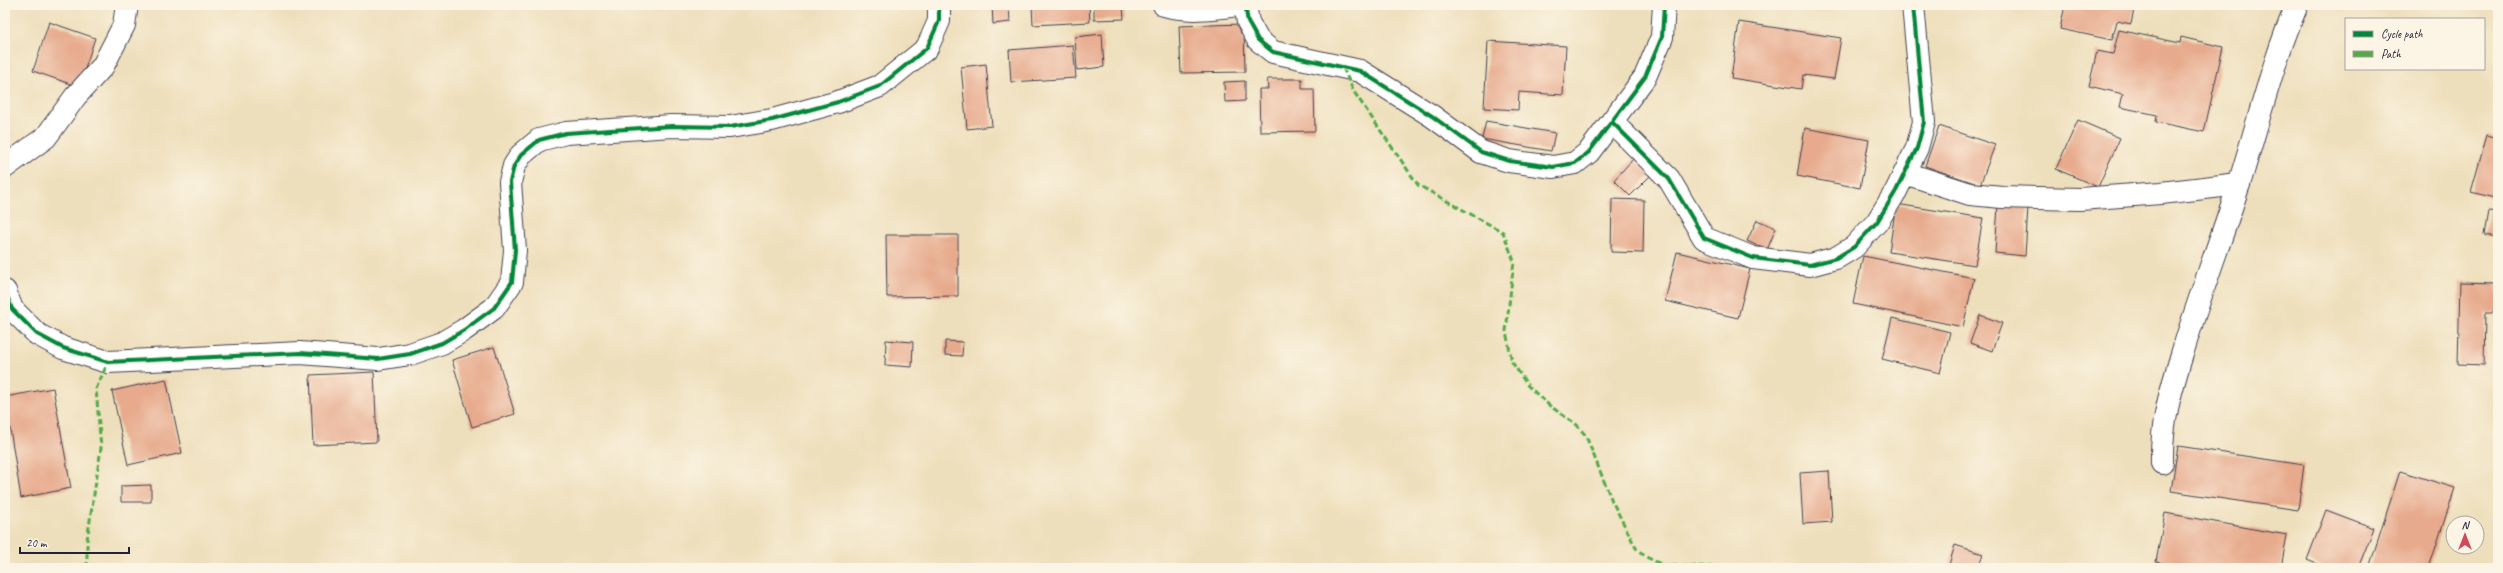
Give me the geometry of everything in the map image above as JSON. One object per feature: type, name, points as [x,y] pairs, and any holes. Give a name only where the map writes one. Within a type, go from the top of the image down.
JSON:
[{"type":"street","points":[[5,167],[46,137],[75,97],[103,66],[124,25],[127,5]]},
{"type":"street","points":[[5,291],[12,309],[37,334],[62,348],[108,362],[300,353],[378,359],[410,354],[442,343],[464,330],[494,308],[512,282],[515,250],[510,182],[514,166],[521,155],[539,140],[566,133],[672,126],[730,127],[772,120],[838,102],[880,86],[927,48],[939,21],[939,5]]},
{"type":"street","points":[[1164,5],[1178,9],[1200,10],[1239,5]]},
{"type":"street","points":[[1246,5],[1248,22],[1258,40],[1274,52],[1360,71],[1432,116],[1481,152],[1510,161],[1553,167],[1575,163],[1588,152],[1645,77],[1662,37],[1664,5]]},
{"type":"street","points":[[1612,122],[1669,179],[1704,238],[1753,258],[1810,265],[1836,258],[1854,247],[1877,222],[1896,191],[1917,148],[1924,122],[1913,5]]},
{"type":"street","points":[[2162,463],[2161,435],[2165,409],[2197,304],[2239,184],[2289,7]]},
{"type":"street","points":[[1905,173],[1970,194],[2002,197],[2080,199],[2161,193],[2239,184]]},
{"type":"building","points":[[992,5],[1009,5],[1010,22],[993,24]]},
{"type":"building","points":[[1032,5],[1089,5],[1090,22],[1033,25]]},
{"type":"building","points":[[1094,5],[1123,5],[1124,19],[1094,20]]},
{"type":"building","points":[[2065,5],[2135,5],[2131,24],[2117,21],[2112,40],[2060,29]]},
{"type":"building","points":[[49,22],[95,38],[79,87],[33,71]]},
{"type":"building","points":[[1739,22],[1841,38],[1834,79],[1803,75],[1801,89],[1731,78]]},
{"type":"building","points":[[1244,24],[1245,72],[1181,73],[1179,26]]},
{"type":"building","points":[[2119,30],[2180,43],[2181,37],[2223,47],[2204,132],[2156,122],[2157,115],[2120,107],[2123,94],[2089,86],[2097,51],[2113,54]]},
{"type":"building","points":[[1102,34],[1104,67],[1077,70],[1075,37]]},
{"type":"building","points":[[1488,41],[1566,46],[1563,95],[1519,92],[1518,110],[1484,108]]},
{"type":"building","points":[[1073,45],[1076,78],[1011,82],[1009,50]]},
{"type":"building","points":[[986,64],[992,126],[967,129],[961,67]]},
{"type":"building","points":[[1267,79],[1302,79],[1302,89],[1314,89],[1315,131],[1260,132],[1259,89],[1268,89]]},
{"type":"building","points":[[1245,81],[1245,101],[1225,102],[1224,82]]},
{"type":"building","points":[[2078,120],[2120,138],[2098,187],[2056,169]]},
{"type":"building","points":[[1486,121],[1555,133],[1551,151],[1482,139]]},
{"type":"building","points":[[1939,126],[1995,145],[1980,185],[1925,166]]},
{"type":"building","points":[[1805,128],[1869,140],[1860,188],[1797,176]]},
{"type":"building","points":[[2487,135],[2498,138],[2498,199],[2471,192]]},
{"type":"building","points":[[1633,159],[1651,175],[1630,196],[1614,180]]},
{"type":"building","points":[[1612,199],[1644,200],[1643,253],[1611,252]]},
{"type":"building","points":[[1896,204],[1983,218],[1975,265],[1889,252]]},
{"type":"building","points":[[1998,205],[2028,207],[2025,256],[1995,253]]},
{"type":"building","points":[[2488,211],[2498,212],[2498,237],[2484,235]]},
{"type":"building","points":[[1757,220],[1776,228],[1767,250],[1747,241]]},
{"type":"building","points":[[886,235],[958,235],[958,296],[887,297]]},
{"type":"building","points":[[1677,252],[1750,269],[1738,318],[1665,301]]},
{"type":"building","points":[[1863,256],[1974,278],[1963,327],[1853,304]]},
{"type":"building","points":[[2460,282],[2498,283],[2498,313],[2485,313],[2484,365],[2458,364]]},
{"type":"building","points":[[1980,315],[2002,323],[1992,351],[1970,343]]},
{"type":"building","points":[[1892,318],[1950,332],[1940,373],[1882,359]]},
{"type":"building","points":[[886,340],[913,342],[912,367],[885,365]]},
{"type":"building","points":[[945,341],[963,342],[962,356],[945,355]]},
{"type":"building","points":[[494,347],[515,414],[472,427],[452,360]]},
{"type":"building","points":[[374,372],[377,442],[313,445],[310,375]]},
{"type":"building","points":[[166,379],[182,453],[128,465],[112,391]]},
{"type":"building","points":[[53,388],[71,488],[21,498],[5,397]]},
{"type":"building","points":[[2178,446],[2304,465],[2298,510],[2171,491]]},
{"type":"building","points":[[1829,471],[1832,522],[1803,524],[1800,473]]},
{"type":"building","points":[[2400,471],[2455,488],[2429,568],[2369,568]]},
{"type":"building","points":[[151,485],[151,502],[121,502],[121,486]]},
{"type":"building","points":[[2326,510],[2374,528],[2358,568],[2327,568],[2307,560]]},
{"type":"building","points":[[2165,513],[2287,535],[2281,568],[2191,568],[2156,562]]},
{"type":"building","points":[[1955,545],[1983,554],[1978,568],[1948,568]]},
{"type":"marked path","points":[[1343,68],[1354,92],[1418,185],[1503,232],[1514,261],[1506,331],[1512,362],[1528,386],[1550,406],[1577,425],[1586,436],[1612,501],[1636,548],[1646,557],[1663,565],[1748,568]]},
{"type":"marked path","points":[[87,568],[87,540],[101,448],[96,389],[108,362]]},
{"type":"cycle path","points":[[5,291],[12,309],[37,334],[63,348],[108,362],[300,353],[378,359],[410,354],[442,343],[464,330],[494,308],[512,282],[515,250],[510,182],[514,166],[521,155],[539,140],[566,133],[672,126],[730,127],[772,120],[838,102],[880,86],[927,48],[939,21],[939,5]]},
{"type":"cycle path","points":[[1245,5],[1248,22],[1258,40],[1273,52],[1360,71],[1432,116],[1481,152],[1509,161],[1553,167],[1575,163],[1589,152],[1645,77],[1662,37],[1664,5]]},
{"type":"cycle path","points":[[1612,122],[1669,179],[1704,238],[1753,258],[1810,265],[1836,258],[1854,247],[1877,222],[1896,191],[1917,148],[1924,122],[1913,5]]}]
